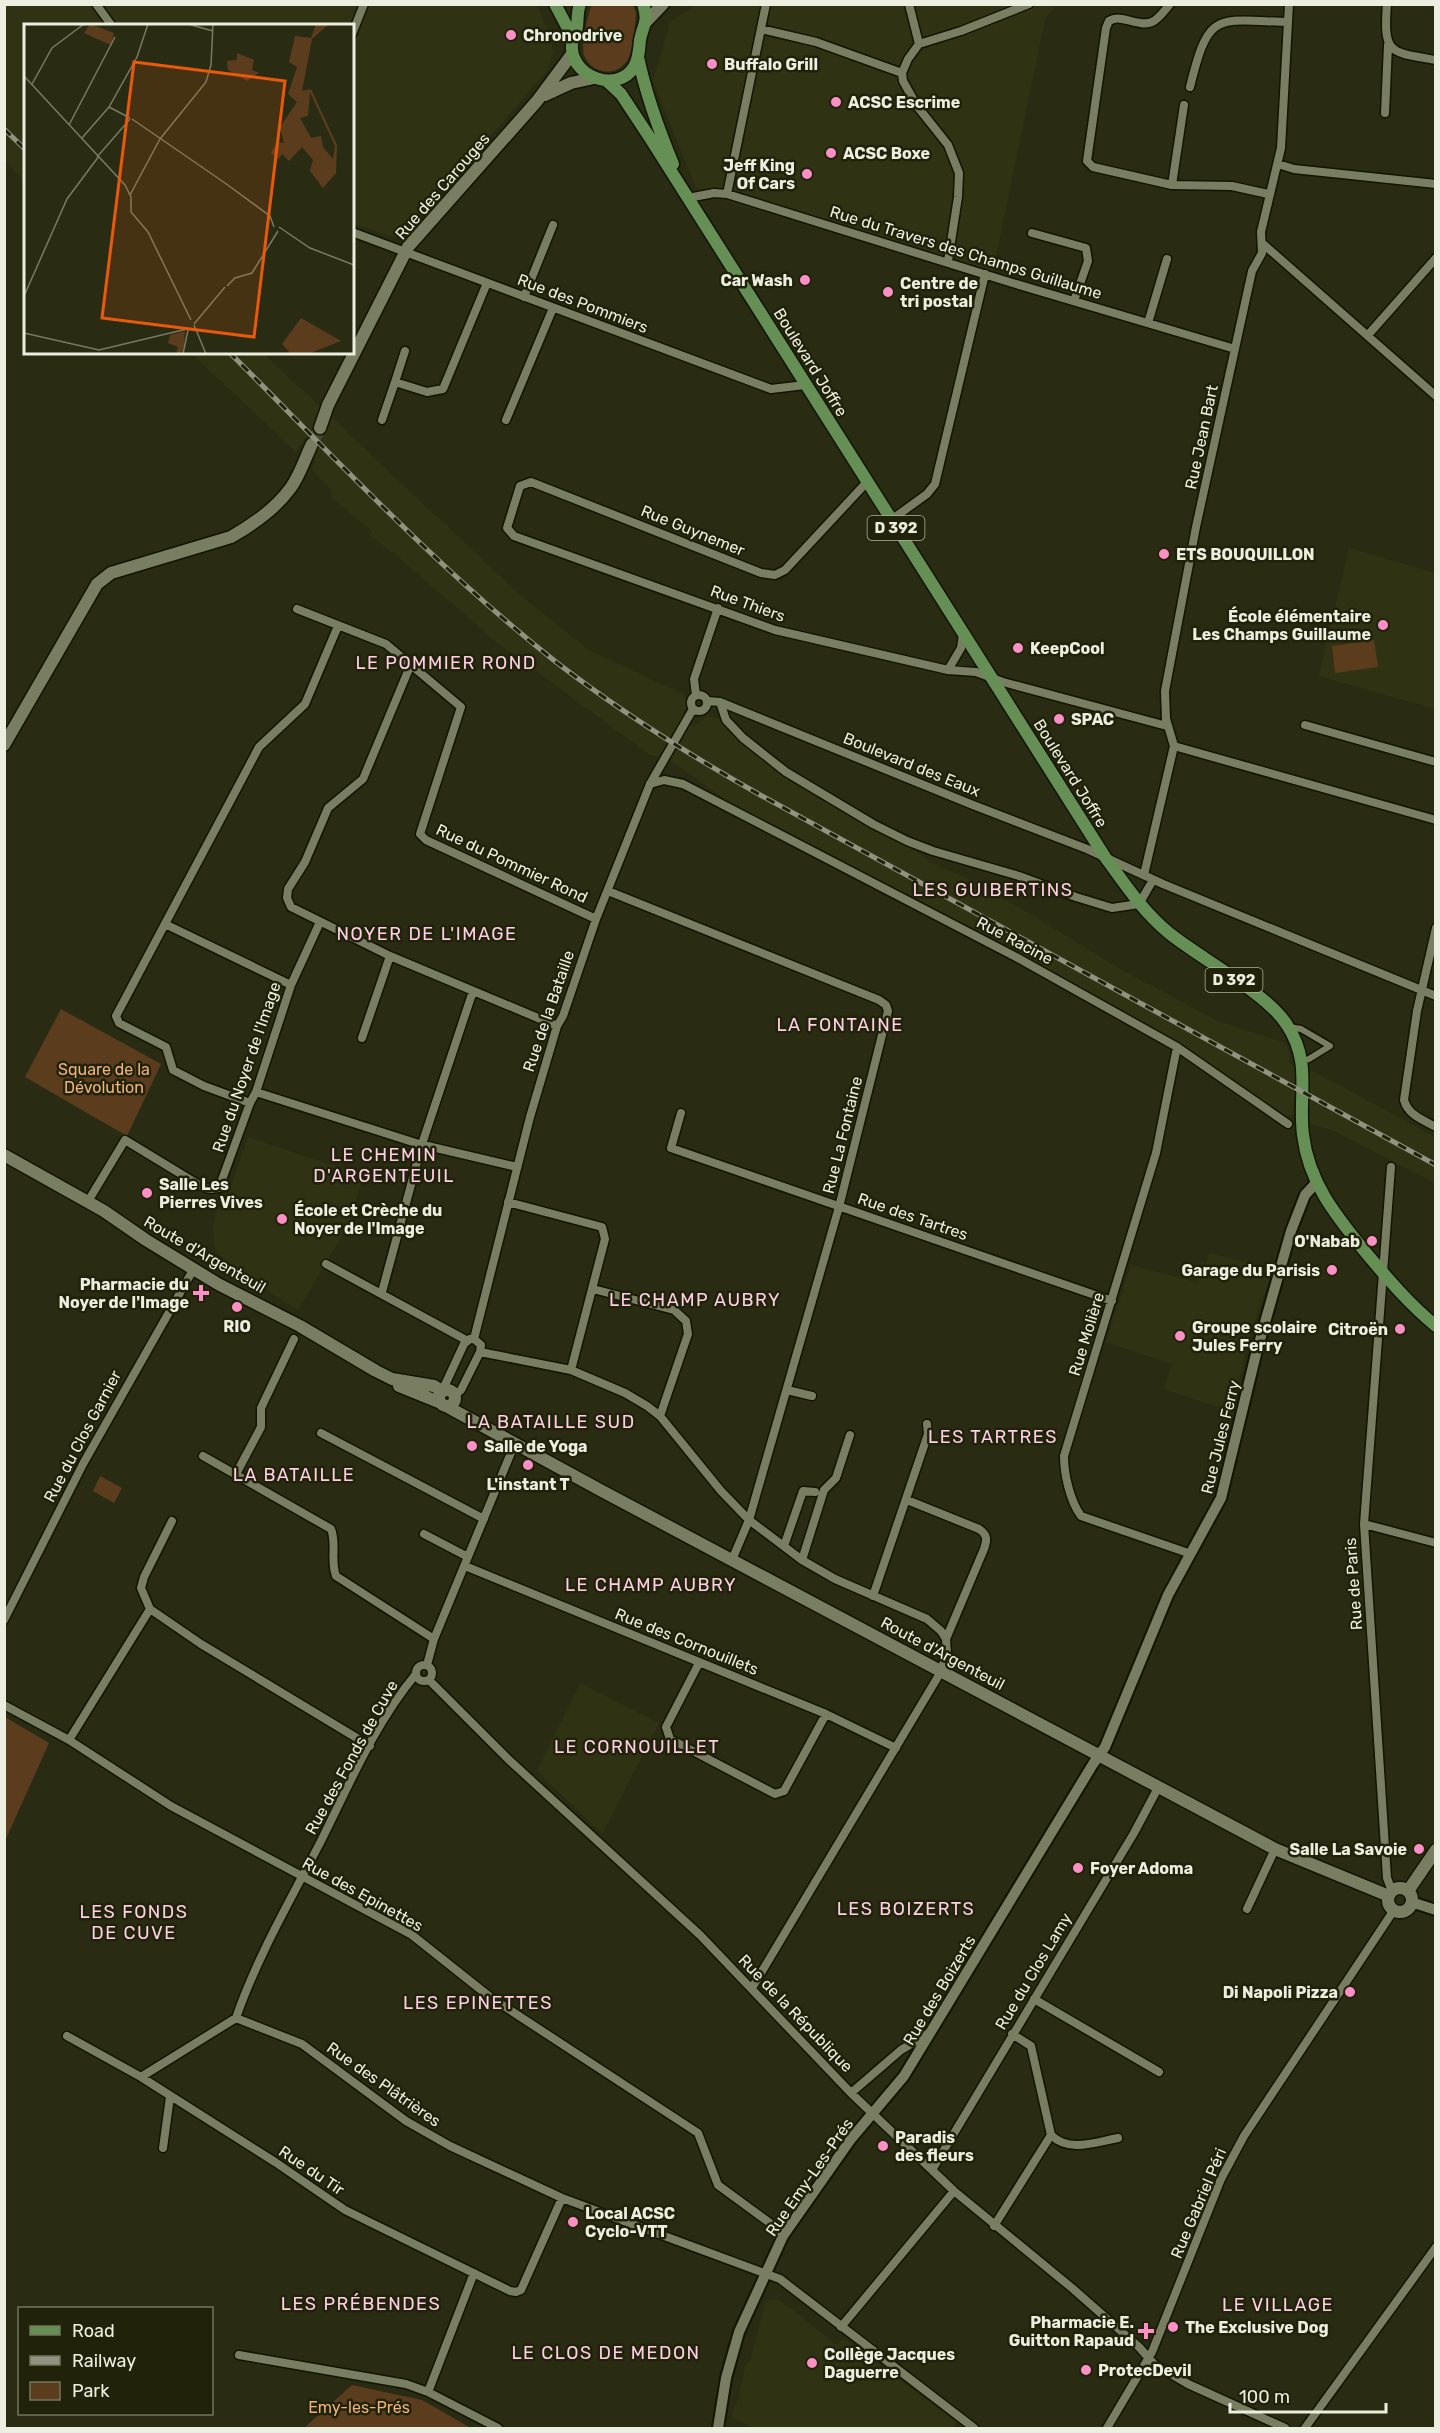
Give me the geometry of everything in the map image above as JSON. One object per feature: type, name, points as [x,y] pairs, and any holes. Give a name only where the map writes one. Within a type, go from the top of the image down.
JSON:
[{"type":"main road","points":[[555,4],[573,38]]},
{"type":"main road","points":[[572,54],[580,4]]},
{"type":"main road","points":[[643,4],[646,22]]},
{"type":"main road","points":[[601,79],[620,78],[631,70],[638,57],[646,22],[663,4]]},
{"type":"main road","name":"Boulevard Joffre","points":[[572,54],[579,68],[601,79],[621,94],[1105,857],[1139,904],[1167,932],[1276,1011],[1289,1027],[1303,1061],[1303,1134],[1316,1183],[1337,1217],[1383,1274],[1436,1326]]},
{"type":"main road","name":"Rue des Carouges","points":[[320,428],[328,405],[408,247],[537,101],[572,54]]},
{"type":"main road","name":"Boulevard Joffre","points":[[638,57],[643,85],[653,117],[688,198]]},
{"type":"main road","name":"Rue des Carouges","points":[[537,101],[556,88],[601,79]]},
{"type":"main road","points":[[4,745],[97,584],[111,573],[231,537],[242,530],[265,515],[290,489],[312,444]]},
{"type":"main road","name":"Route d'Argenteuil","points":[[4,1155],[104,1211],[193,1270],[300,1326],[392,1379],[434,1386],[488,1427],[515,1443],[1275,1849],[1391,1893]]},
{"type":"main road","points":[[1409,1897],[1401,1888],[1391,1893],[1389,1902],[1394,1910],[1405,1910],[1409,1897],[1436,1850]]},
{"type":"street","points":[[96,4],[111,24]]},
{"type":"street","points":[[354,29],[364,4]]},
{"type":"street","points":[[727,194],[766,4]]},
{"type":"street","points":[[909,4],[919,44]]},
{"type":"street","points":[[948,261],[958,197],[959,173],[948,145],[916,106],[903,81],[902,73],[908,59],[919,44],[989,21],[1029,4]]},
{"type":"street","points":[[1170,4],[1155,21],[1150,23],[1118,18],[1109,21],[1106,28],[1087,161],[1094,167],[1172,185],[1232,186],[1268,194]]},
{"type":"street","name":"Rue Jean Bart","points":[[1174,746],[1167,726],[1165,691],[1196,527],[1252,271],[1262,253],[1261,232],[1268,194],[1278,164],[1289,4]]},
{"type":"street","points":[[1385,113],[1387,4]]},
{"type":"street","points":[[1190,87],[1201,45],[1212,28],[1228,20],[1288,22]]},
{"type":"street","points":[[761,29],[816,42],[902,73]]},
{"type":"street","points":[[1388,45],[1398,53],[1436,60]]},
{"type":"street","points":[[1172,185],[1184,105]]},
{"type":"street","points":[[1278,164],[1294,169],[1436,184]]},
{"type":"street","name":"Rue du Travers des Champs Guillaume","points":[[688,198],[727,194],[1235,349]]},
{"type":"street","points":[[524,297],[553,225]]},
{"type":"street","points":[[1032,232],[1083,246],[1089,252],[1074,301]]},
{"type":"street","name":"Rue des Pommiers","points":[[354,233],[771,389],[805,385]]},
{"type":"street","points":[[1262,243],[1436,396]]},
{"type":"street","points":[[1368,335],[1436,258]]},
{"type":"street","points":[[1148,322],[1167,259]]},
{"type":"street","points":[[891,520],[927,494],[935,484],[985,274]]},
{"type":"street","points":[[395,382],[427,392],[443,389],[487,283]]},
{"type":"street","points":[[506,420],[553,308]]},
{"type":"street","points":[[382,420],[405,351]]},
{"type":"street","name":"Rue Guynemer","points":[[507,528],[520,486],[531,482],[761,573],[775,575],[785,570],[867,482]]},
{"type":"street","name":"Rue Thiers","points":[[507,528],[514,536],[775,630],[948,670],[976,672],[1003,682],[1167,726]]},
{"type":"street","points":[[696,695],[701,695],[706,701],[703,710],[693,709],[691,701],[696,695],[694,679],[718,608]]},
{"type":"street","name":"Rue du Pommier Rond","points":[[297,609],[386,644],[461,707],[420,834],[426,840],[596,919]]},
{"type":"street","points":[[250,1103],[204,1086],[173,1070],[166,1047],[119,1023],[116,1016],[259,747],[305,704],[338,626]]},
{"type":"street","points":[[948,670],[957,655],[963,634]]},
{"type":"street","points":[[411,664],[363,779],[328,808],[305,862],[288,889],[287,898],[291,907],[390,956],[556,1026]]},
{"type":"street","name":"Boulevard des Eaux","points":[[706,701],[720,702],[1105,857],[1153,880],[1436,996]]},
{"type":"street","points":[[720,702],[726,720],[743,738],[786,772],[873,824],[907,841],[1112,908],[1139,904],[1153,880]]},
{"type":"street","name":"Rue de la Bataille","points":[[448,1397],[444,1387],[470,1340],[556,1026],[563,1016],[596,919],[650,784],[693,709]]},
{"type":"street","points":[[1305,725],[1436,762]]},
{"type":"street","points":[[1144,875],[1174,746],[1436,820]]},
{"type":"street","name":"Rue Racine","points":[[650,784],[664,780],[683,784],[1016,957],[1177,1047],[1288,1124]]},
{"type":"street","name":"Rue La Fontaine","points":[[608,891],[733,940],[879,1000],[886,1005],[888,1018],[839,1207],[749,1520],[732,1560]]},
{"type":"street","name":"Rue du Noyer de l'Image","points":[[87,1203],[125,1140],[204,1187],[219,1188],[256,1092],[291,985],[320,922]]},
{"type":"street","points":[[165,924],[291,985]]},
{"type":"street","points":[[1436,928],[1422,991],[1404,1100],[1414,1115],[1436,1127]]},
{"type":"street","points":[[362,1038],[390,956]]},
{"type":"street","points":[[382,1292],[422,1144],[473,991]]},
{"type":"street","points":[[1289,1027],[1301,1029],[1330,1046],[1303,1061]]},
{"type":"street","name":"Rue Molière","points":[[1177,1047],[1156,1153],[1064,1456],[1064,1467],[1075,1505],[1081,1516],[1191,1554]]},
{"type":"street","points":[[256,1092],[422,1144],[517,1167]]},
{"type":"street","name":"Rue des Tartres","points":[[681,1113],[671,1148],[1112,1301]]},
{"type":"street","points":[[1288,1124],[1303,1134]]},
{"type":"street","name":"Rue de Paris","points":[[1391,1167],[1364,1524],[1387,1878],[1391,1893]]},
{"type":"street","name":"Rue Jules Ferry","points":[[1100,1755],[1123,1708],[1168,1594],[1212,1519],[1224,1491],[1256,1354],[1291,1231],[1305,1195],[1316,1183]]},
{"type":"street","points":[[508,1202],[602,1227],[605,1239],[571,1370]]},
{"type":"street","points":[[326,1264],[481,1345],[480,1352],[461,1390],[448,1397]]},
{"type":"street","name":"Rue du Clos Garnier","points":[[4,1620],[83,1464],[193,1270]]},
{"type":"street","points":[[593,1288],[674,1310],[686,1321],[688,1334],[660,1416]]},
{"type":"street","points":[[236,1474],[261,1427],[261,1408],[294,1339]]},
{"type":"street","points":[[480,1352],[571,1370],[625,1393],[660,1416],[721,1491],[749,1520],[802,1560],[873,1596],[927,1619],[941,1631],[946,1639]]},
{"type":"street","points":[[787,1390],[812,1396]]},
{"type":"street","points":[[873,1596],[928,1434],[927,1424]]},
{"type":"street","points":[[321,1433],[484,1520]]},
{"type":"street","points":[[802,1560],[824,1490],[836,1478],[850,1435]]},
{"type":"street","points":[[427,1665],[434,1639],[515,1443]]},
{"type":"street","points":[[203,1456],[331,1529],[333,1534],[332,1557],[336,1576],[434,1639]]},
{"type":"street","points":[[784,1546],[803,1491],[815,1492]]},
{"type":"street","points":[[752,1988],[941,1671],[947,1654],[946,1639],[984,1549],[987,1538],[985,1533],[979,1529],[907,1500]]},
{"type":"street","points":[[172,1521],[144,1577],[141,1588],[150,1609],[201,1644],[370,1746]]},
{"type":"street","points":[[1364,1524],[1436,1543]]},
{"type":"street","points":[[424,1534],[468,1557]]},
{"type":"street","name":"Rue des Cornouillets","points":[[465,1566],[826,1714],[896,1748]]},
{"type":"street","points":[[69,1740],[150,1609]]},
{"type":"street","points":[[699,1663],[666,1727],[670,1739],[776,1794],[784,1791],[826,1714]]},
{"type":"street","points":[[427,1665],[432,1671],[429,1680],[421,1681],[416,1674],[419,1667],[427,1665]]},
{"type":"street","name":"Rue des Fonds de Cuve","points":[[236,2018],[302,1877],[370,1746],[392,1708],[416,1674]]},
{"type":"street","name":"Rue de la République","points":[[429,1680],[508,1759],[700,1935],[851,2093],[994,2226],[1072,2288],[1139,2347],[1148,2359],[1188,2384],[1285,2428]]},
{"type":"street","name":"Rue des Epinettes","points":[[4,1705],[69,1740],[171,1806],[412,1935],[490,1997],[698,2133],[718,2185],[778,2229],[783,2236]]},
{"type":"street","name":"Rue des Boizerts","points":[[873,2114],[904,2076],[1100,1755]]},
{"type":"street","name":"Rue du Clos Lamy","points":[[932,2170],[1128,1843],[1159,1786]]},
{"type":"street","points":[[1247,1909],[1275,1849]]},
{"type":"street","points":[[1409,1897],[1436,1910]]},
{"type":"street","name":"Rue Gabriel Péri","points":[[1107,2428],[1148,2359],[1221,2179],[1244,2136],[1394,1910]]},
{"type":"street","points":[[1034,1998],[1159,2072]]},
{"type":"street","points":[[67,2036],[141,2076],[236,2018]]},
{"type":"street","name":"Rue des Plâtrières","points":[[236,2018],[302,2044],[428,2135],[562,2198],[780,2279],[974,2428]]},
{"type":"street","points":[[851,2093],[901,2050],[932,2031]]},
{"type":"street","points":[[1012,2034],[1031,2046],[1051,2135],[1059,2143],[1068,2145],[1118,2138]]},
{"type":"street","name":"Rue du Tir","points":[[141,2076],[345,2210],[510,2291],[516,2292],[521,2289],[562,2198]]},
{"type":"street","points":[[163,2148],[170,2097]]},
{"type":"street","name":"Rue Emy-Les-Prés","points":[[718,2428],[726,2378],[739,2332],[764,2273],[783,2236],[851,2139],[873,2114]]},
{"type":"street","points":[[994,2226],[1051,2135]]},
{"type":"street","points":[[841,2327],[954,2191]]},
{"type":"street","points":[[1305,2428],[1436,2247]]},
{"type":"street","points":[[428,2392],[474,2273]]},
{"type":"street","points":[[239,2355],[406,2384],[428,2392],[498,2428]]},
{"type":"shaded area","points":[[5,5],[537,5],[550,35],[553,52],[547,71],[401,239],[354,224],[354,24],[24,24],[24,181],[5,160]]},
{"type":"shaded area","points":[[695,5],[1056,5],[1045,19],[991,281],[723,200],[696,188],[653,81],[670,22]]},
{"type":"shaded area","points":[[192,354],[264,354],[518,593],[587,649],[683,694],[687,702],[682,720],[693,727],[708,716],[721,719],[785,776],[912,847],[929,862],[964,877],[1120,969],[1218,1021],[1285,1043],[1291,1065],[1315,1072],[1435,1137],[1435,1183],[1330,1129],[1310,1124],[1309,1101],[1295,1093],[1292,1114],[1288,1117],[1283,1115],[1182,1045],[1110,1004],[723,800],[724,798],[668,759],[667,747],[658,756],[650,755],[495,641],[394,553],[369,535],[372,531],[330,497],[333,492],[312,470],[318,448],[306,436],[296,452]]},
{"type":"shaded area","name":"École élémentaire Les Champs Guillaume","points":[[1349,548],[1435,573],[1435,709],[1319,676]]},
{"type":"shaded area","name":"École et Crèche du Noyer de l'Image","points":[[248,1137],[363,1176],[349,1224],[298,1310],[229,1266],[214,1244],[213,1224],[217,1209],[223,1210]]},
{"type":"shaded area","name":"Groupe scolaire Jules Ferry","points":[[1209,1253],[1273,1269],[1252,1329],[1231,1411],[1164,1389],[1172,1364],[1106,1342],[1131,1265],[1196,1282],[1201,1263],[1206,1264]]},
{"type":"shaded area","points":[[580,1683],[659,1723],[602,1834],[537,1771]]},
{"type":"shaded area","name":"Collège Jacques Daguerre","points":[[778,2299],[837,2345],[843,2338],[956,2422],[953,2428],[752,2428],[731,2417],[739,2397],[745,2367],[751,2358],[765,2304],[770,2300]]},
{"type":"green space","points":[[592,5],[633,5],[636,13],[631,50],[628,59],[617,69],[598,70],[587,61],[584,55],[585,30]]},
{"type":"green space","points":[[1374,640],[1378,667],[1335,673],[1332,646]]},
{"type":"green space","name":"Square de la Dévolution","points":[[61,1009],[161,1064],[127,1136],[25,1077]]},
{"type":"green space","points":[[100,1476],[122,1488],[114,1503],[93,1491]]},
{"type":"green space","points":[[5,1717],[49,1743],[5,1841]]},
{"type":"green space","name":"Emy-les-Prés","points":[[352,2385],[422,2400],[471,2428],[304,2428]]},
{"type":"tunnel","points":[[312,444],[320,428]]},
{"type":"railway","points":[[4,129],[24,148]]},
{"type":"railway","points":[[231,354],[388,512],[470,589],[556,662],[631,716],[762,796],[1436,1165]]},
{"type":"place","name":"Chronodrive","points":[[511,35]]},
{"type":"place","name":"Buffalo Grill","points":[[712,64]]},
{"type":"place","name":"ACSC Escrime","points":[[836,102]]},
{"type":"place","name":"ACSC Boxe","points":[[831,153]]},
{"type":"place","name":"Jeff King Of Cars","points":[[807,174]]},
{"type":"place","name":"Car Wash","points":[[805,280]]},
{"type":"place","name":"Centre de tri postal","points":[[888,292]]},
{"type":"place","name":"ETS BOUQUILLON","points":[[1164,554]]},
{"type":"place","name":"École élémentaire Les Champs Guillaume","points":[[1383,625]]},
{"type":"place","name":"KeepCool","points":[[1018,648]]},
{"type":"place","name":"SPAC","points":[[1059,719]]},
{"type":"place","name":"Salle Les Pierres Vives","points":[[147,1193]]},
{"type":"place","name":"École et Crèche du Noyer de l'Image","points":[[282,1219]]},
{"type":"place","name":"O'Nabab","points":[[1372,1241]]},
{"type":"place","name":"Garage du Parisis","points":[[1332,1270]]},
{"type":"place","name":"Pharmacie du Noyer de l'Image","points":[[201,1293]]},
{"type":"place","name":"RIO","points":[[237,1307]]},
{"type":"place","name":"Citroën","points":[[1400,1329]]},
{"type":"place","name":"Groupe scolaire Jules Ferry","points":[[1180,1336]]},
{"type":"place","name":"Salle de Yoga","points":[[472,1446]]},
{"type":"place","name":"L'instant T","points":[[528,1465]]},
{"type":"place","name":"Salle La Savoie","points":[[1419,1849]]},
{"type":"place","name":"Foyer Adoma","points":[[1078,1868]]},
{"type":"place","name":"Di Napoli Pizza","points":[[1350,1992]]},
{"type":"place","name":"Paradis des fleurs","points":[[883,2146]]},
{"type":"place","name":"Local ACSC Cyclo-VTT","points":[[573,2222]]},
{"type":"place","name":"The Exclusive Dog","points":[[1173,2327]]},
{"type":"place","name":"Pharmacie E. Guitton Rapaud","points":[[1146,2331]]},
{"type":"place","name":"Collège Jacques Daguerre","points":[[812,2363]]},
{"type":"place","name":"ProtecDevil","points":[[1086,2370]]},
{"type":"district","name":"LE POMMIER ROND","points":[[446,663]]},
{"type":"district","name":"LES GUIBERTINS","points":[[993,890]]},
{"type":"district","name":"NOYER DE L'IMAGE","points":[[427,934]]},
{"type":"district","name":"LA FONTAINE","points":[[840,1025]]},
{"type":"district","name":"LE CHEMIN D'ARGENTEUIL","points":[[384,1165]]},
{"type":"district","name":"LE CHAMP AUBRY","points":[[695,1300]]},
{"type":"district","name":"LA BATAILLE SUD","points":[[551,1422]]},
{"type":"district","name":"LES TARTRES","points":[[993,1437]]},
{"type":"district","name":"LA BATAILLE","points":[[294,1475]]},
{"type":"district","name":"LE CHAMP AUBRY","points":[[651,1585]]},
{"type":"district","name":"LE CORNOUILLET","points":[[637,1747]]},
{"type":"district","name":"LES BOIZERTS","points":[[906,1909]]},
{"type":"district","name":"LES FONDS DE CUVE","points":[[134,1922]]},
{"type":"district","name":"LES EPINETTES","points":[[478,2003]]},
{"type":"district","name":"LES PRÉBENDES","points":[[361,2304]]},
{"type":"district","name":"LE VILLAGE","points":[[1278,2305]]},
{"type":"district","name":"LE CLOS DE MEDON","points":[[606,2353]]}]
